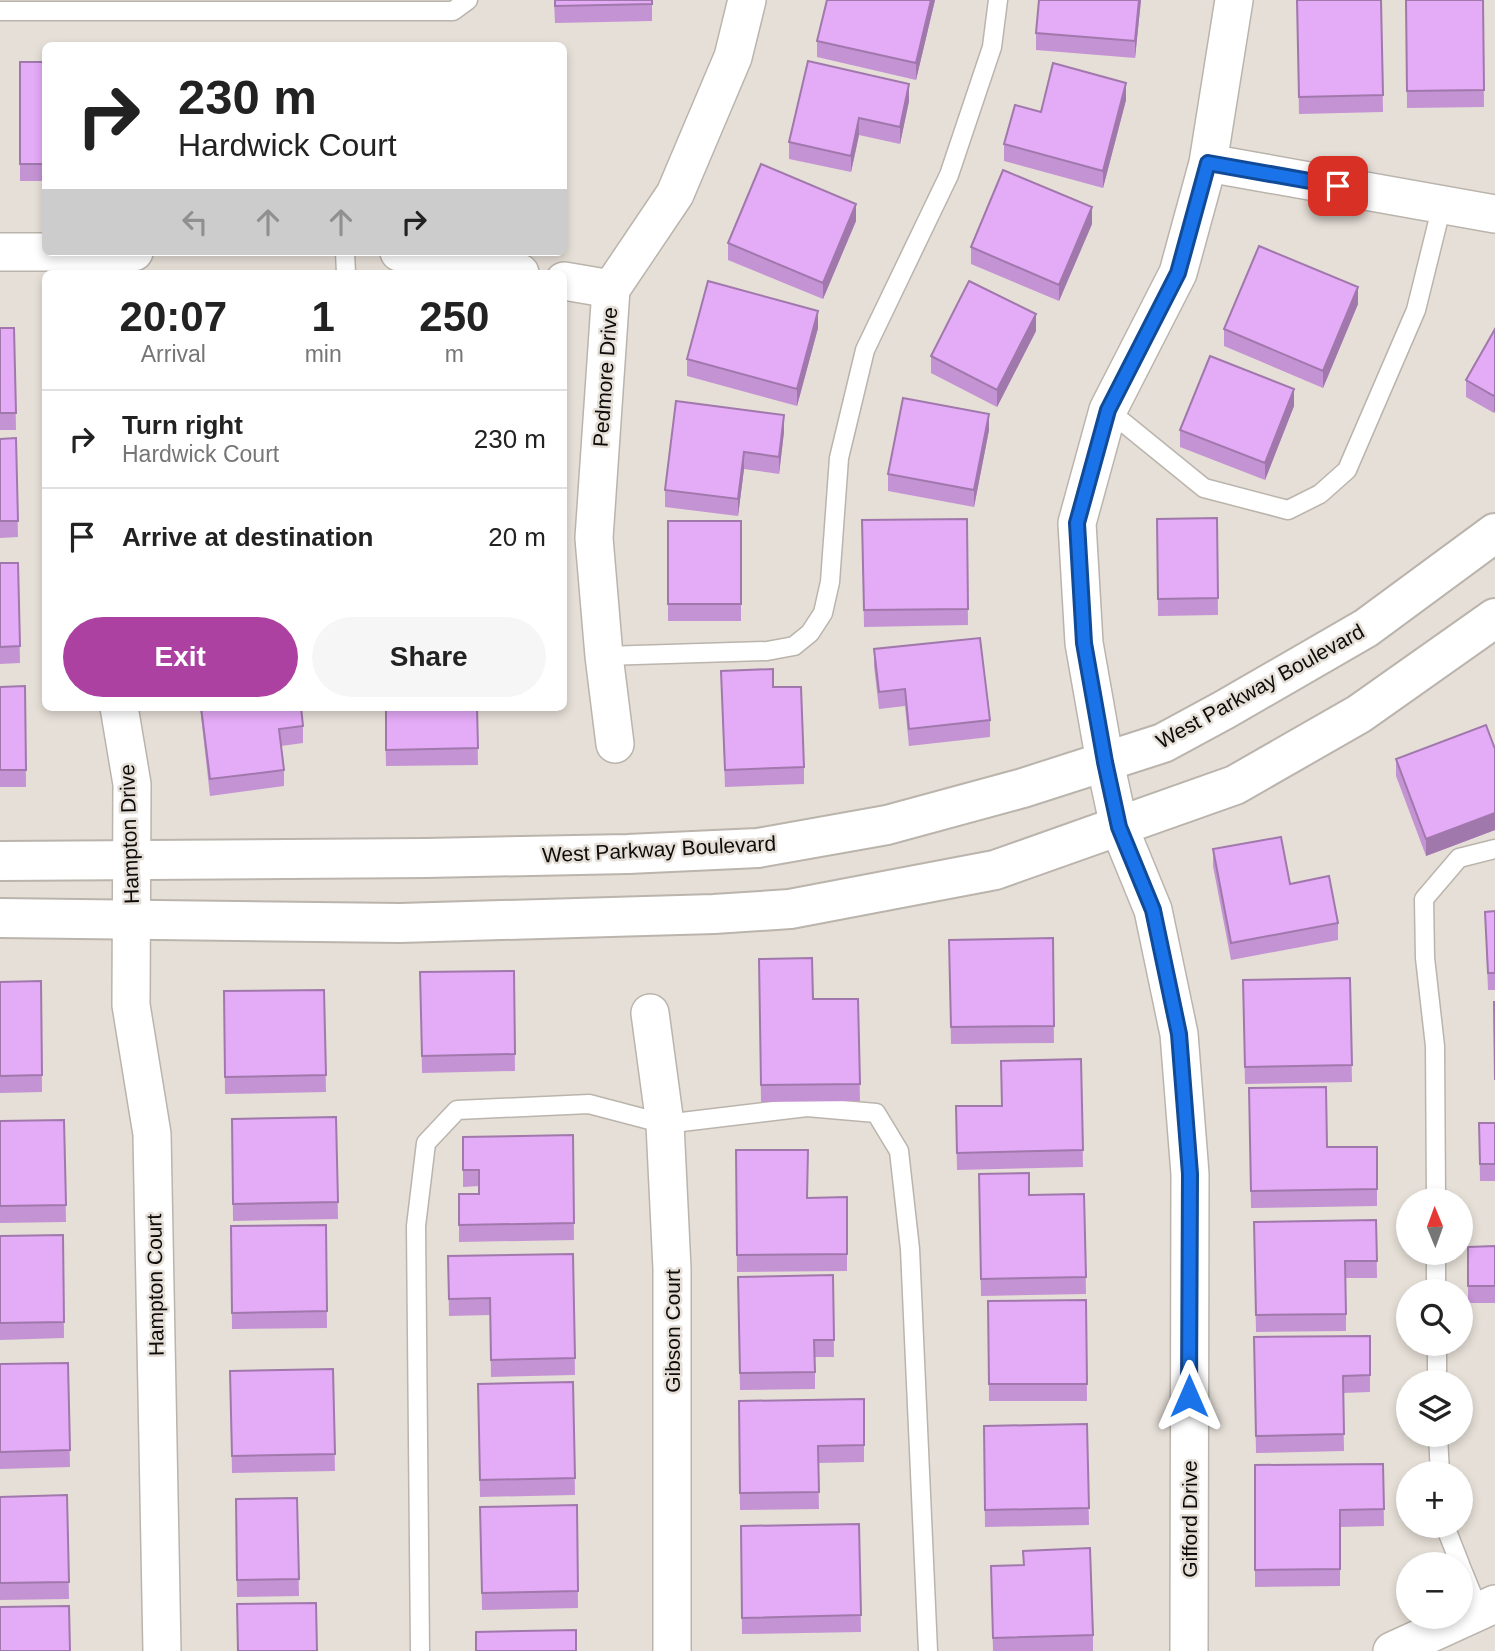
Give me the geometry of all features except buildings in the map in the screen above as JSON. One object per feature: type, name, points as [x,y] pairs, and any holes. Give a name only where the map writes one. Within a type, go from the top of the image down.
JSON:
[{"type":"street","name":"Pedmore Drive","points":[[615,744],[594,538],[611,289],[675,194],[733,57],[747,0]]},
{"type":"street","name":"Gifford Drive","points":[[1189,1651],[1190,1174],[1179,1034],[1153,910],[1119,827],[1105,762],[1084,643],[1077,523],[1108,410],[1178,273],[1208,163],[1234,0]]},
{"type":"street","points":[[1208,163],[1495,214]]},
{"type":"street","points":[[0,253],[42,253]]},
{"type":"street","points":[[422,256],[503,270]]},
{"type":"street","points":[[567,282],[611,289]]},
{"type":"street","name":"West Parkway Boulevard","points":[[0,861],[628,854],[758,848],[887,825],[1023,788],[1175,736],[1366,628],[1495,533]]},
{"type":"street","points":[[0,918],[400,923],[714,914],[790,909],[995,870],[1235,785],[1359,714],[1495,618]]},
{"type":"street","name":"Hampton Drive","points":[[120,711],[132,784],[131,920]]},
{"type":"street","name":"Hampton Court","points":[[131,920],[131,1005],[152,1134],[162,1651]]},
{"type":"street","name":"Gibson Court","points":[[650,1013],[665,1124],[672,1269],[673,1651]]},
{"type":"street","points":[[1392,1651],[1487,1607]]},
{"type":"lane","points":[[0,11],[453,12],[468,0]]},
{"type":"lane","points":[[604,656],[767,651],[794,646],[810,633],[823,613],[830,582],[839,458],[865,351],[949,175],[992,47],[998,0]]},
{"type":"lane","points":[[1108,410],[1204,488],[1288,510],[1320,494],[1347,470],[1416,310],[1442,205]]},
{"type":"lane","points":[[1436,1188],[1435,1046],[1425,958],[1424,899],[1459,858],[1495,849]]},
{"type":"lane","points":[[420,1651],[416,1227],[426,1143],[457,1110],[589,1104],[665,1124],[807,1107],[876,1113],[899,1150],[910,1250],[928,1651]]},
{"type":"lane","points":[[1473,1585],[1487,1607]]},
{"type":"route","points":[[1189,1396],[1190,1174],[1179,1034],[1153,910],[1119,827],[1105,762],[1084,643],[1077,523],[1108,410],[1178,273],[1208,163],[1338,186]]}]
